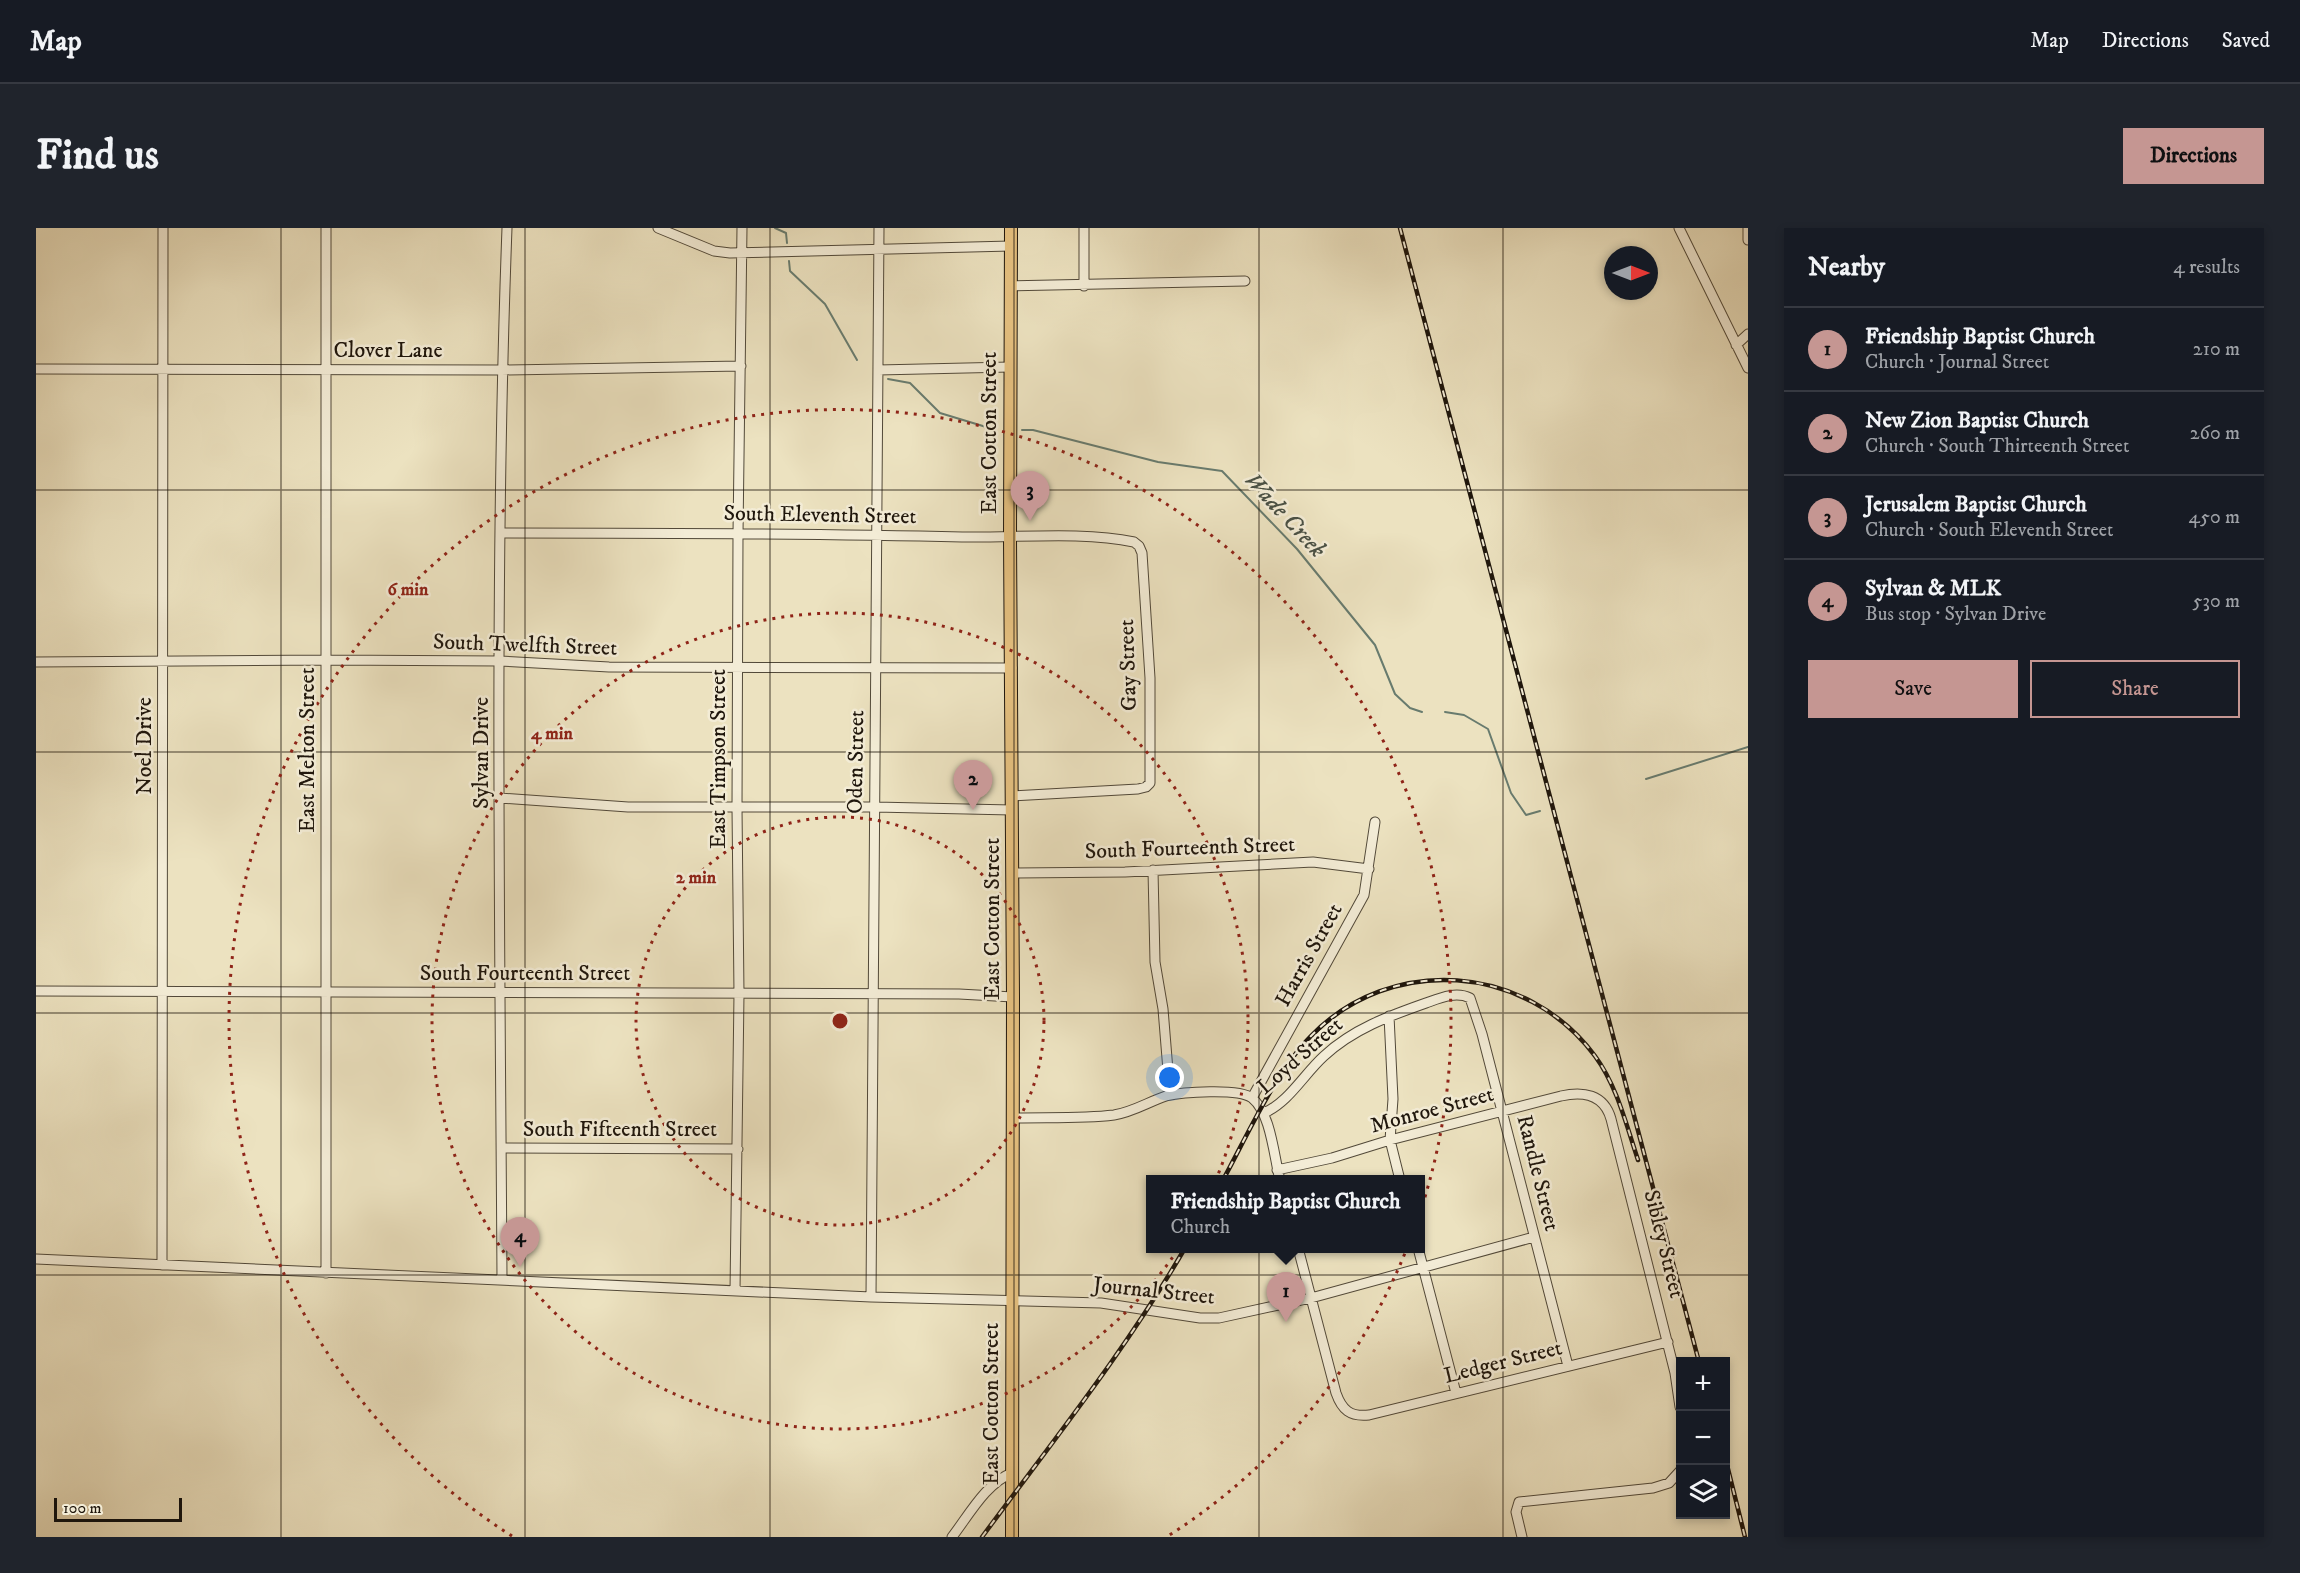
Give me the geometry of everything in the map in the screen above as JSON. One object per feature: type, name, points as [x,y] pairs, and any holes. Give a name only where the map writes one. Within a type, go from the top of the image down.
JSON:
[{"type":"main road","name":"East Cotton Street","points":[[1011,228],[1012,1537]]},
{"type":"street","name":"Noel Drive","points":[[162,1265],[163,228]]},
{"type":"street","name":"East Melton Street","points":[[326,228],[324,565],[327,660],[326,1273]]},
{"type":"street","name":"Sylvan Drive","points":[[502,1279],[500,661],[502,370],[507,228]]},
{"type":"street","points":[[658,228],[714,251],[742,253],[1011,246]]},
{"type":"street","name":"East Timpson Street","points":[[735,1291],[738,1149],[738,534],[742,228]]},
{"type":"street","name":"Oden Street","points":[[871,1297],[879,228]]},
{"type":"street","points":[[1084,228],[1084,286]]},
{"type":"street","points":[[1679,228],[1748,367]]},
{"type":"street","points":[[1748,228],[1748,240]]},
{"type":"street","points":[[1010,286],[1245,281]]},
{"type":"street","points":[[1736,345],[1748,334]]},
{"type":"street","name":"Clover Lane","points":[[36,369],[502,370],[741,366]]},
{"type":"street","points":[[878,370],[1010,367]]},
{"type":"street","name":"South Eleventh Street","points":[[501,533],[1081,537],[1129,541],[1138,544]]},
{"type":"street","name":"Gay Street","points":[[1012,796],[1138,789],[1149,785],[1151,776],[1149,678],[1142,553],[1138,544]]},
{"type":"street","name":"South Twelfth Street","points":[[36,662],[500,661],[609,668],[1012,668]]},
{"type":"street","points":[[500,798],[616,807],[875,807],[1012,810]]},
{"type":"street","name":"Harris Street","points":[[1252,1098],[1364,895],[1376,822]]},
{"type":"street","name":"South Fourteenth Street","points":[[1013,873],[1153,870],[1314,862],[1369,869]]},
{"type":"street","points":[[1153,870],[1155,962],[1163,1009],[1170,1095]]},
{"type":"street","name":"South Fourteenth Street","points":[[36,991],[325,994],[500,992],[874,994],[1013,997]]},
{"type":"street","name":"Loyd Street","points":[[1264,1113],[1278,1105],[1325,1055],[1366,1026],[1449,996],[1463,995]]},
{"type":"street","name":"Randle Street","points":[[1463,995],[1470,998],[1474,1006],[1568,1366]]},
{"type":"street","points":[[1389,1016],[1393,1083],[1393,1119],[1390,1140],[1399,1175]]},
{"type":"street","points":[[1013,1118],[1118,1114],[1170,1095],[1238,1093],[1252,1098],[1264,1113],[1278,1175]]},
{"type":"street","name":"Monroe Street","points":[[1278,1175],[1390,1140],[1567,1095],[1580,1093],[1596,1098]]},
{"type":"street","name":"Sibley Street","points":[[1596,1098],[1607,1108],[1611,1119],[1668,1342],[1676,1385]]},
{"type":"street","name":"South Fifteenth Street","points":[[501,1148],[738,1149]]},
{"type":"street","name":"Journal Street","points":[[36,1259],[871,1297],[1107,1304],[1200,1318],[1219,1318],[1311,1298],[1534,1237]]},
{"type":"street","points":[[1299,1253],[1311,1298]]},
{"type":"street","points":[[1419,1253],[1456,1393]]},
{"type":"street","name":"Ledger Street","points":[[1311,1298],[1340,1404],[1347,1412],[1356,1415],[1369,1415],[1668,1342]]},
{"type":"street","points":[[952,1537],[992,1486],[1002,1477],[1012,1473]]},
{"type":"street","points":[[1522,1537],[1516,1512],[1517,1505],[1524,1501],[1660,1486],[1676,1476]]},
{"type":"waterway","name":"Wade Creek","points":[[775,228],[786,233],[787,243]]},
{"type":"waterway","name":"Wade Creek","points":[[789,261],[790,271],[825,304],[857,360]]},
{"type":"waterway","name":"Wade Creek","points":[[888,379],[910,383],[940,413],[996,430]]},
{"type":"waterway","name":"Wade Creek","points":[[1022,430],[1033,430],[1158,462],[1222,471],[1297,549],[1375,645],[1395,694],[1410,708],[1422,712]]},
{"type":"waterway","name":"Wade Creek","points":[[1445,712],[1464,715],[1488,729],[1511,793],[1526,815],[1540,811]]},
{"type":"waterway","name":"Wade Creek","points":[[1646,779],[1748,747]]},
{"type":"railway","points":[[1400,228],[1698,1357]]},
{"type":"railway","points":[[1226,1175],[1274,1085],[1298,1050],[1311,1036],[1343,1010],[1379,991],[1418,982],[1457,980],[1496,987],[1533,1002],[1566,1025],[1603,1068],[1620,1106],[1638,1160]]},
{"type":"railway","points":[[982,1537],[1113,1359],[1182,1253]]},
{"type":"railway","points":[[1727,1465],[1745,1537]]},
{"type":"place","name":"Jerusalem Baptist Church","points":[[1030,521]]},
{"type":"place","name":"New Zion Baptist Church","points":[[973,810]]},
{"type":"place","name":"Sylvan & MLK","points":[[520,1267]]},
{"type":"place","name":"Friendship Baptist Church","points":[[1286,1322]]}]
